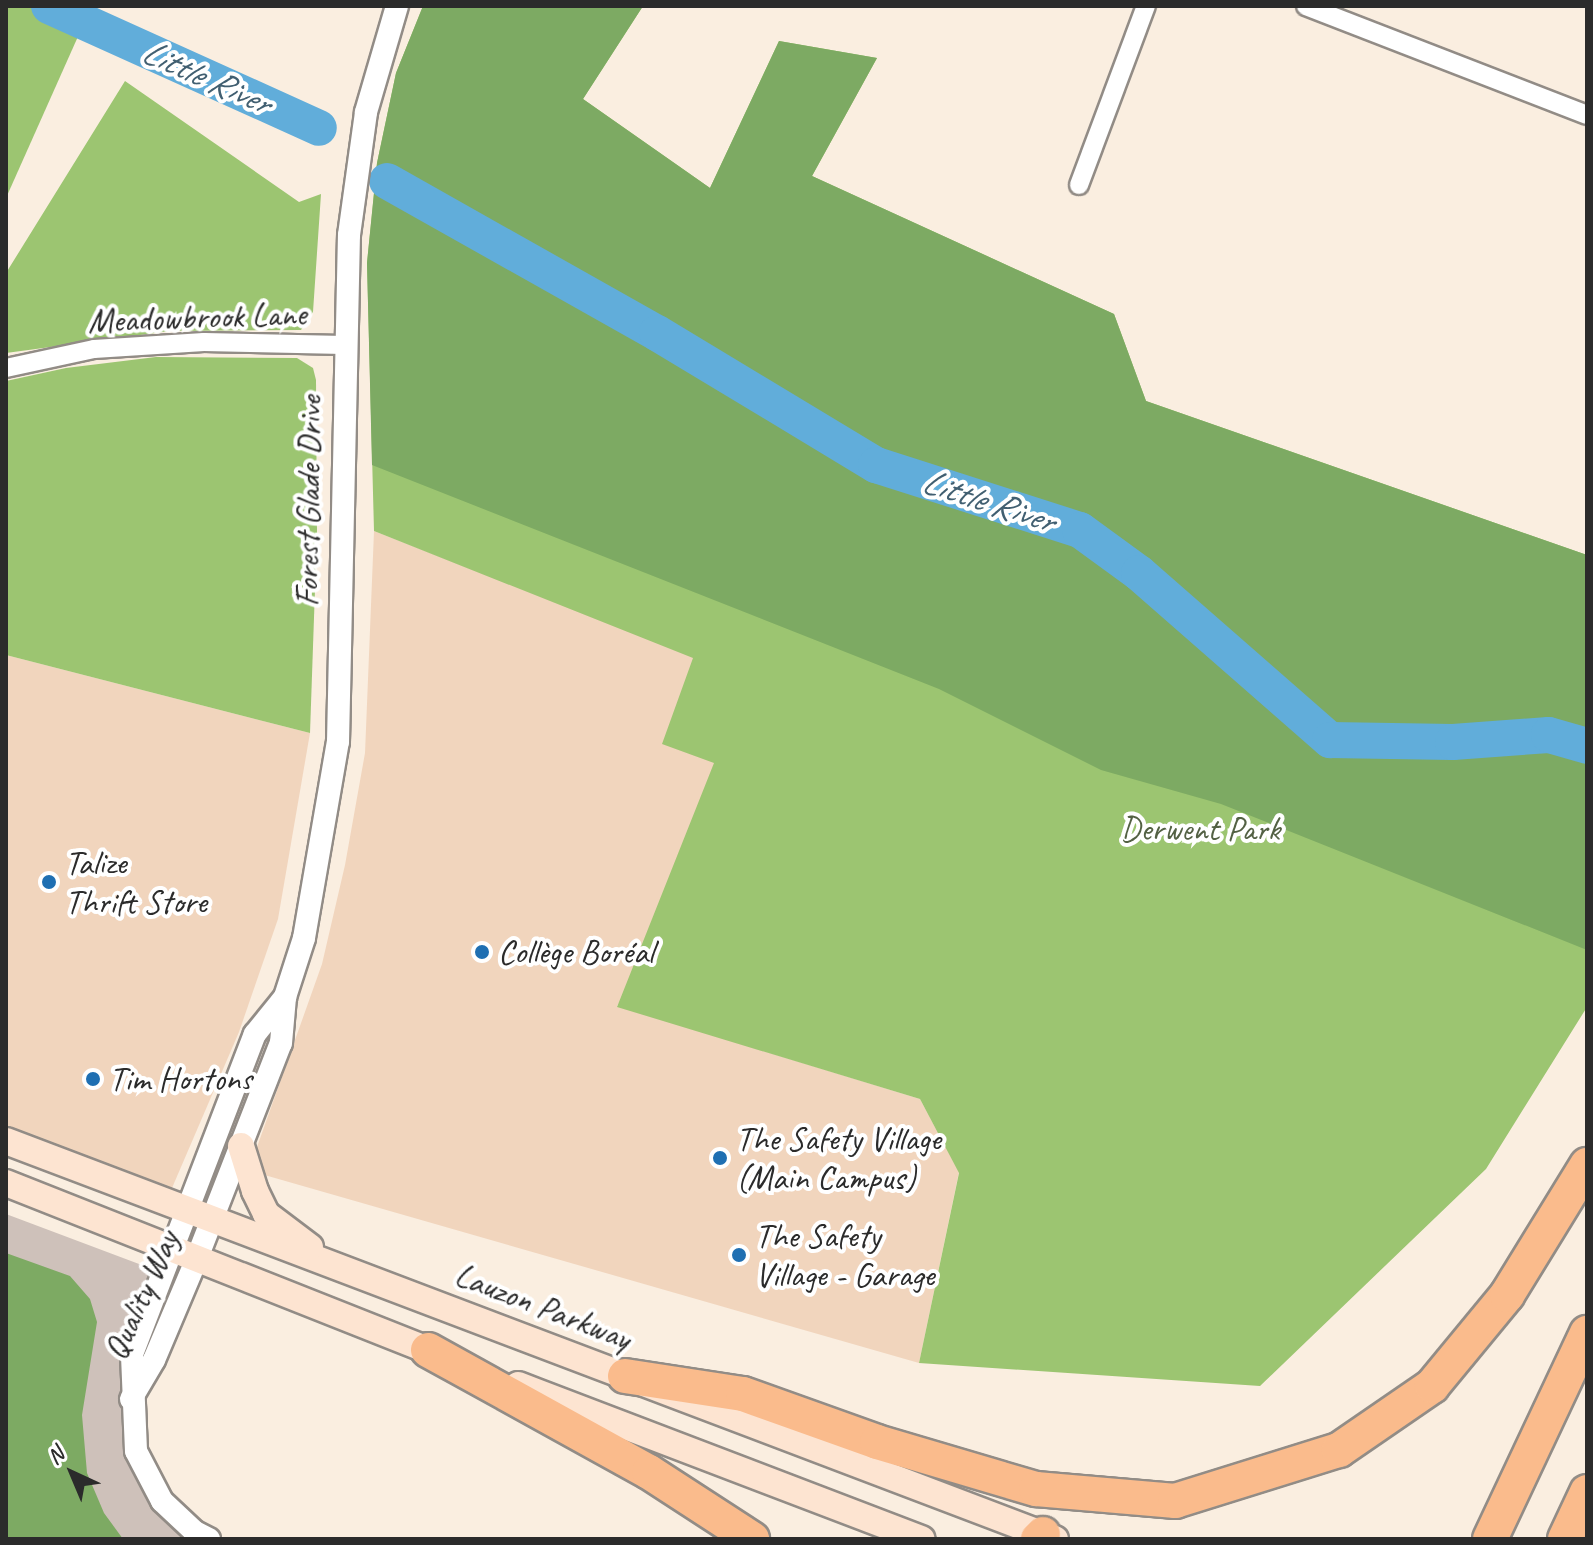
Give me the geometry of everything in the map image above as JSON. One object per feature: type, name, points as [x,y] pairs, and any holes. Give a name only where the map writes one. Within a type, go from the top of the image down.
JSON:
[{"type":"highway","points":[[625,1376],[743,1394],[877,1442],[1036,1489],[1175,1501],[1339,1450],[1432,1386],[1507,1295],[1587,1165]]},
{"type":"highway","points":[[1490,1539],[1587,1333]]},
{"type":"highway","points":[[428,1350],[649,1472],[752,1539]]},
{"type":"highway","points":[[1565,1539],[1587,1492]]},
{"type":"main road","name":"Lauzon Parkway","points":[[6,1141],[1046,1537]]},
{"type":"main road","points":[[241,1146],[266,1214],[336,1266]]},
{"type":"main road","points":[[6,1183],[428,1350],[922,1539]]},
{"type":"street","name":"Forest Glade Drive","points":[[200,1214],[241,1146],[281,1043],[285,997],[304,938],[338,742],[344,345],[349,235],[366,112],[397,6]]},
{"type":"street","points":[[1079,185],[1146,6]]},
{"type":"street","points":[[1306,6],[1587,115]]},
{"type":"street","name":"Meadowbrook Lane","points":[[6,368],[94,349],[204,342],[344,345]]},
{"type":"street","name":"Forest Glade Drive","points":[[200,1214],[255,1034],[285,997]]},
{"type":"street","name":"Quality Way","points":[[200,1214],[185,1254],[132,1354],[131,1399],[136,1451],[162,1501],[195,1532],[209,1539]]},
{"type":"shaded area","name":"Collège Boréal","points":[[374,531],[829,709],[617,1006],[920,1099],[959,1172],[919,1363],[261,1174],[257,1147],[322,964],[345,865],[365,753]]},
{"type":"shaded area","points":[[6,655],[310,733],[278,919],[239,1032],[172,1188],[6,1126]]},
{"type":"shaded area","points":[[6,1214],[163,1273],[131,1399],[162,1501],[209,1539],[6,1539]]},
{"type":"green space","points":[[6,6],[47,6],[84,23],[6,198]]},
{"type":"green space","name":"Derwent Park","points":[[423,6],[643,6],[583,99],[710,188],[779,41],[877,58],[812,176],[1114,314],[1146,401],[1587,555],[1587,1007],[1486,1169],[1260,1386],[919,1363],[959,1173],[920,1099],[617,1007],[714,763],[662,744],[693,658],[374,531],[367,263],[377,163],[396,73]]},
{"type":"green space","points":[[423,6],[643,6],[583,99],[710,188],[779,41],[877,58],[812,176],[1114,314],[1146,401],[1587,555],[1587,950],[1221,804],[1101,770],[939,689],[372,465],[367,263],[377,163],[396,73]]},
{"type":"green space","points":[[125,81],[299,202],[321,194],[313,312],[301,330],[170,331],[6,353],[6,273]]},
{"type":"green space","points":[[156,357],[297,358],[313,368],[316,380],[317,531],[310,733],[6,655],[6,381],[66,368]]},
{"type":"green space","points":[[6,1253],[70,1276],[90,1299],[97,1322],[82,1415],[87,1473],[104,1513],[123,1539],[6,1539]]},
{"type":"waterway","name":"Little River","points":[[49,6],[319,128]]},
{"type":"waterway","name":"Little River","points":[[387,181],[657,333],[876,465],[1080,530],[1139,573],[1330,740],[1453,742],[1549,735],[1587,746]]},
{"type":"place","name":"Talize Thrift Store","points":[[49,882]]},
{"type":"place","name":"Collège Boréal","points":[[482,952]]},
{"type":"place","name":"Tim Hortons","points":[[93,1079]]},
{"type":"place","name":"The Safety Village (Main Campus)","points":[[720,1158]]},
{"type":"place","name":"The Safety Village - Garage","points":[[739,1255]]}]
